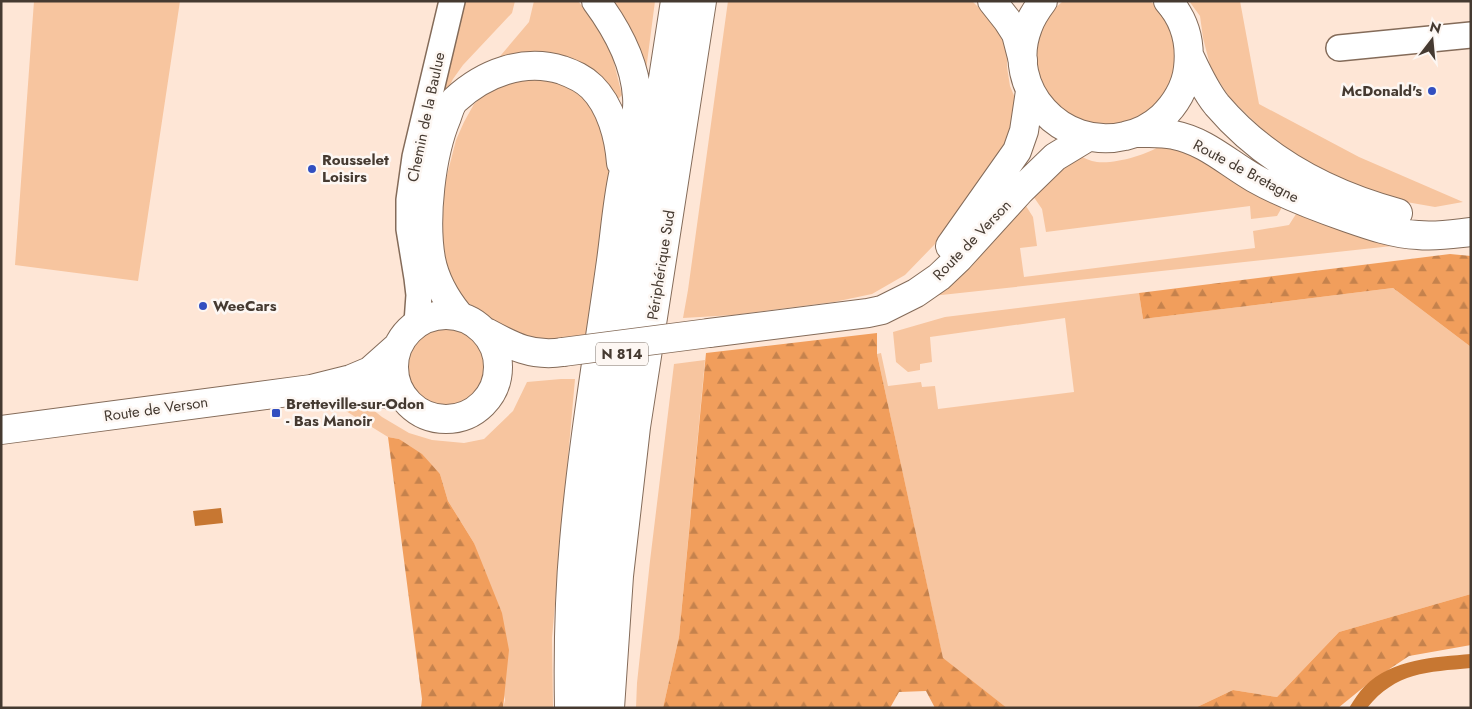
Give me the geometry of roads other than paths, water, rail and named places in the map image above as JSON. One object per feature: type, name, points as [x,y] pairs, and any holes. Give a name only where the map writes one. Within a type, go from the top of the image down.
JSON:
[{"type":"main road","points":[[568,708],[568,651],[580,480],[622,177],[637,116],[637,96],[628,59],[609,19],[596,1]]},
{"type":"main road","name":"Périphérique Sud","points":[[586,708],[593,588],[610,444],[627,314],[674,1]]},
{"type":"main road","name":"Périphérique Sud","points":[[610,708],[619,576],[636,427],[702,1]]},
{"type":"main road","points":[[992,1],[1008,20],[1016,34],[1025,76],[1030,90],[1040,107],[1054,121],[1070,131],[1088,137],[1113,139],[1136,133],[1154,124],[1169,110],[1180,94],[1187,75],[1188,38],[1182,23],[1170,4]]},
{"type":"main road","points":[[1023,61],[1023,44],[1027,28],[1043,1]]},
{"type":"main road","name":"Route de Bretagne","points":[[1189,55],[1198,76],[1216,104],[1266,152],[1295,171],[1327,188],[1368,205],[1399,214],[1451,219],[1471,217]]},
{"type":"main road","points":[[459,316],[448,302],[437,280],[431,259],[429,235],[429,211],[438,142],[453,102],[472,87],[511,67],[531,65],[554,68],[577,75],[592,87],[604,104],[619,144],[622,177]]},
{"type":"main road","name":"Route de Verson","points":[[842,316],[880,300],[902,288],[928,269],[945,252],[1017,151],[1024,130],[1030,90]]},
{"type":"main road","name":"Route de Bretagne","points":[[1136,133],[1157,133],[1186,138],[1215,152],[1254,178],[1294,198],[1368,225],[1417,235],[1438,236],[1471,232]]},
{"type":"main road","name":"Route de Verson","points":[[486,332],[516,348],[536,353],[560,353],[868,314],[882,310],[916,293],[939,277],[1020,191],[1055,158],[1088,137]]},
{"type":"main road","points":[[445,314],[459,316],[474,322],[486,332],[495,347],[499,365],[497,383],[488,400],[473,412],[454,419],[435,418],[417,411],[403,397],[396,381],[394,364],[398,346],[405,333],[417,323],[430,316],[445,314]]},
{"type":"main road","name":"Route de Verson","points":[[1,430],[311,389],[370,371],[398,346]]},
{"type":"main road","name":"Route de Verson","points":[[497,383],[516,370],[560,353]]},
{"type":"main road","name":"Route de Verson","points":[[311,389],[374,392],[403,397]]},
{"type":"street","name":"Chemin de la Baulue","points":[[417,323],[419,304],[409,229],[409,200],[415,158],[452,1]]},
{"type":"street","points":[[1339,48],[1471,35]]},
{"type":"place","name":"McDonald's","points":[[1432,91]]},
{"type":"place","name":"Rousselet Loisirs","points":[[312,169]]},
{"type":"place","name":"WeeCars","points":[[203,306]]},
{"type":"place","name":"Bretteville-sur-Odon - Bas Manoir","points":[[276,413]]}]
